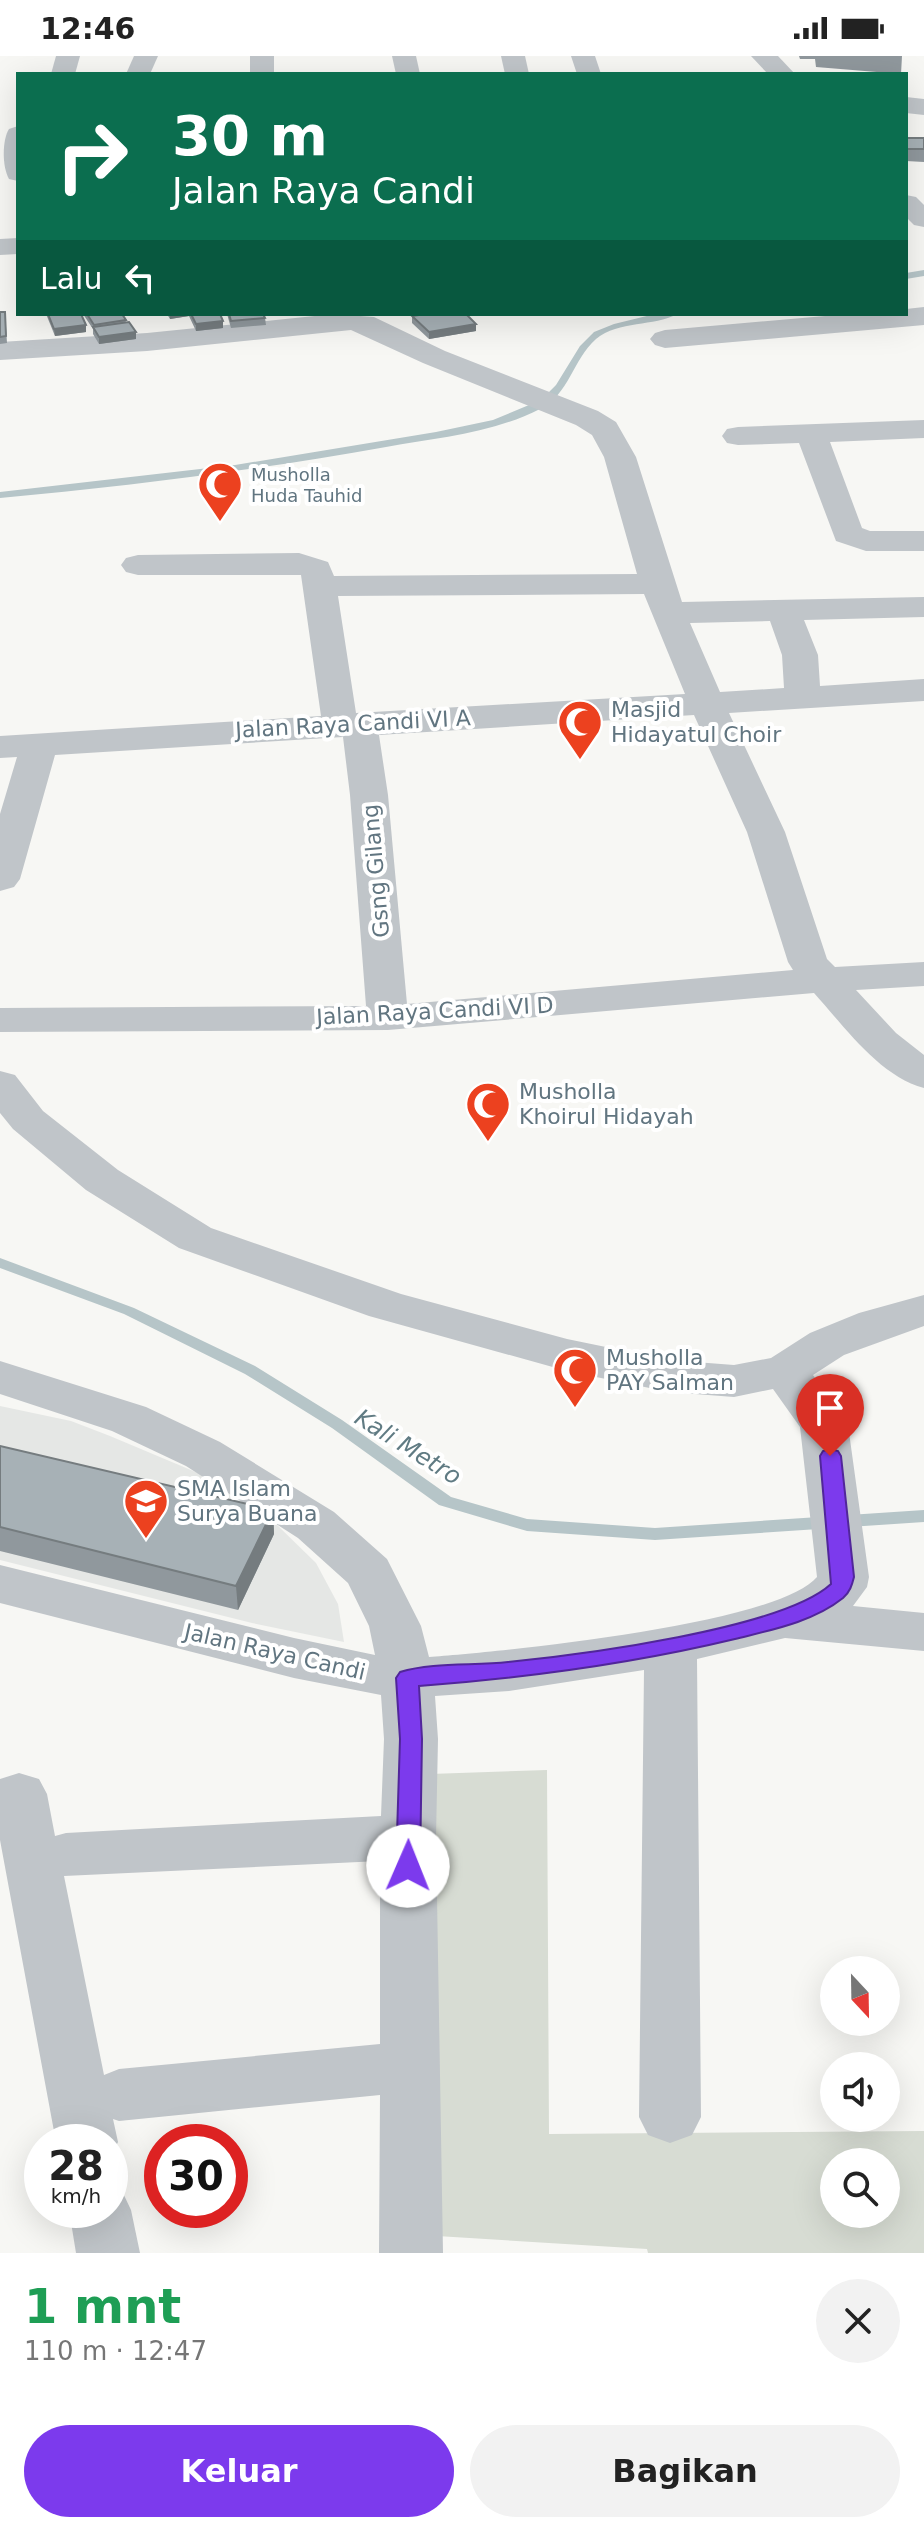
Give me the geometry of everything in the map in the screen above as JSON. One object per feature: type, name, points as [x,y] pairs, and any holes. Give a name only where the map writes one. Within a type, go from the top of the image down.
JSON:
[{"type":"street","points":[[763,56],[781,72]]},
{"type":"street","points":[[908,205],[924,219]]},
{"type":"street","points":[[135,316],[147,342]]},
{"type":"street","points":[[15,342],[147,342],[380,316]]},
{"type":"street","points":[[660,331],[924,316]]},
{"type":"street","points":[[351,321],[364,323],[434,357],[564,408],[605,429],[620,457],[663,599],[766,832],[808,962],[881,1042],[924,1075]]},
{"type":"street","points":[[738,436],[924,429]]},
{"type":"street","points":[[811,433],[848,534],[866,541],[924,541]]},
{"type":"street","points":[[138,565],[299,563],[316,569],[320,586],[663,599],[783,611],[924,607]]},
{"type":"street","name":"Gsng Gilang","points":[[320,586],[369,795],[388,1018]]},
{"type":"street","points":[[783,611],[800,655],[803,697]]},
{"type":"street","name":"Jalan Raya Candi VI A","points":[[0,747],[924,690]]},
{"type":"street","points":[[0,879],[39,746]]},
{"type":"street","name":"Jalan Raya Candi VI D","points":[[0,1020],[388,1018],[924,974]]},
{"type":"street","points":[[0,1084],[28,1120],[102,1180],[195,1238],[385,1305],[567,1355],[669,1376],[734,1381],[785,1371],[827,1344],[876,1324],[924,1310]]},
{"type":"street","points":[[785,1371],[824,1425],[830,1456],[839,1585],[924,1602],[924,1610]]},
{"type":"street","points":[[0,1377],[129,1419],[203,1454],[316,1525],[369,1572],[395,1626],[407,1678],[411,1739],[408,1837],[411,2253]]},
{"type":"street","name":"Jalan Raya Candi","points":[[0,1584],[294,1658],[361,1673],[407,1678],[509,1671],[671,1646],[785,1619],[839,1585]]},
{"type":"street","points":[[785,1619],[924,1632]]},
{"type":"street","points":[[670,2117],[671,1646]]},
{"type":"street","points":[[19,1794],[103,2118],[408,2067]]},
{"type":"street","points":[[66,1855],[408,1837]]},
{"type":"street","points":[[103,2228],[108,2253]]},
{"type":"shaded area","name":"SMA Islam Surya Buana","points":[[0,1406],[71,1421],[110,1436],[198,1473],[272,1520],[316,1563],[338,1604],[344,1642],[252,1623],[0,1560]]},
{"type":"shaded area","points":[[547,1770],[549,2134],[924,2131],[924,2253],[648,2253],[647,2249],[437,2236],[430,1774]]},
{"type":"building","points":[[908,138],[924,138],[924,149],[908,149]]},
{"type":"building","points":[[0,312],[5,312],[6,336],[0,337]]},
{"type":"building","points":[[49,316],[82,316],[86,325],[54,329]]},
{"type":"building","points":[[88,316],[123,316],[126,320],[94,325]]},
{"type":"building","points":[[192,316],[221,316],[223,321],[196,324]]},
{"type":"building","points":[[230,316],[265,318],[231,321]]},
{"type":"building","points":[[412,316],[468,316],[476,324],[429,332]]},
{"type":"building","points":[[129,322],[136,332],[99,337],[93,327]]},
{"type":"building","points":[[0,1446],[273,1510],[236,1586],[0,1527]]},
{"type":"waterway","points":[[908,276],[924,273]]},
{"type":"waterway","points":[[0,495],[282,461],[496,422],[545,402],[560,387],[584,348],[598,334],[629,322],[661,316]]},
{"type":"waterway","name":"Kali Metro","points":[[0,1263],[129,1311],[250,1370],[337,1424],[445,1501],[527,1525],[655,1534],[924,1516]]},
{"type":"place","name":"Musholla Huda Tauhid","points":[[220,523]]},
{"type":"place","name":"Masjid Hidayatul Choir","points":[[580,761]]},
{"type":"place","name":"Musholla Khoirul Hidayah","points":[[488,1143]]},
{"type":"place","name":"Musholla PAY Salman","points":[[575,1409]]},
{"type":"place","name":"SMA Islam Surya Buana","points":[[146,1540]]},
{"type":"route","points":[[408,1866],[411,1739],[407,1678],[509,1671],[671,1646],[785,1619],[808,1608],[835,1593],[841,1587],[843,1577],[830,1456]]}]
